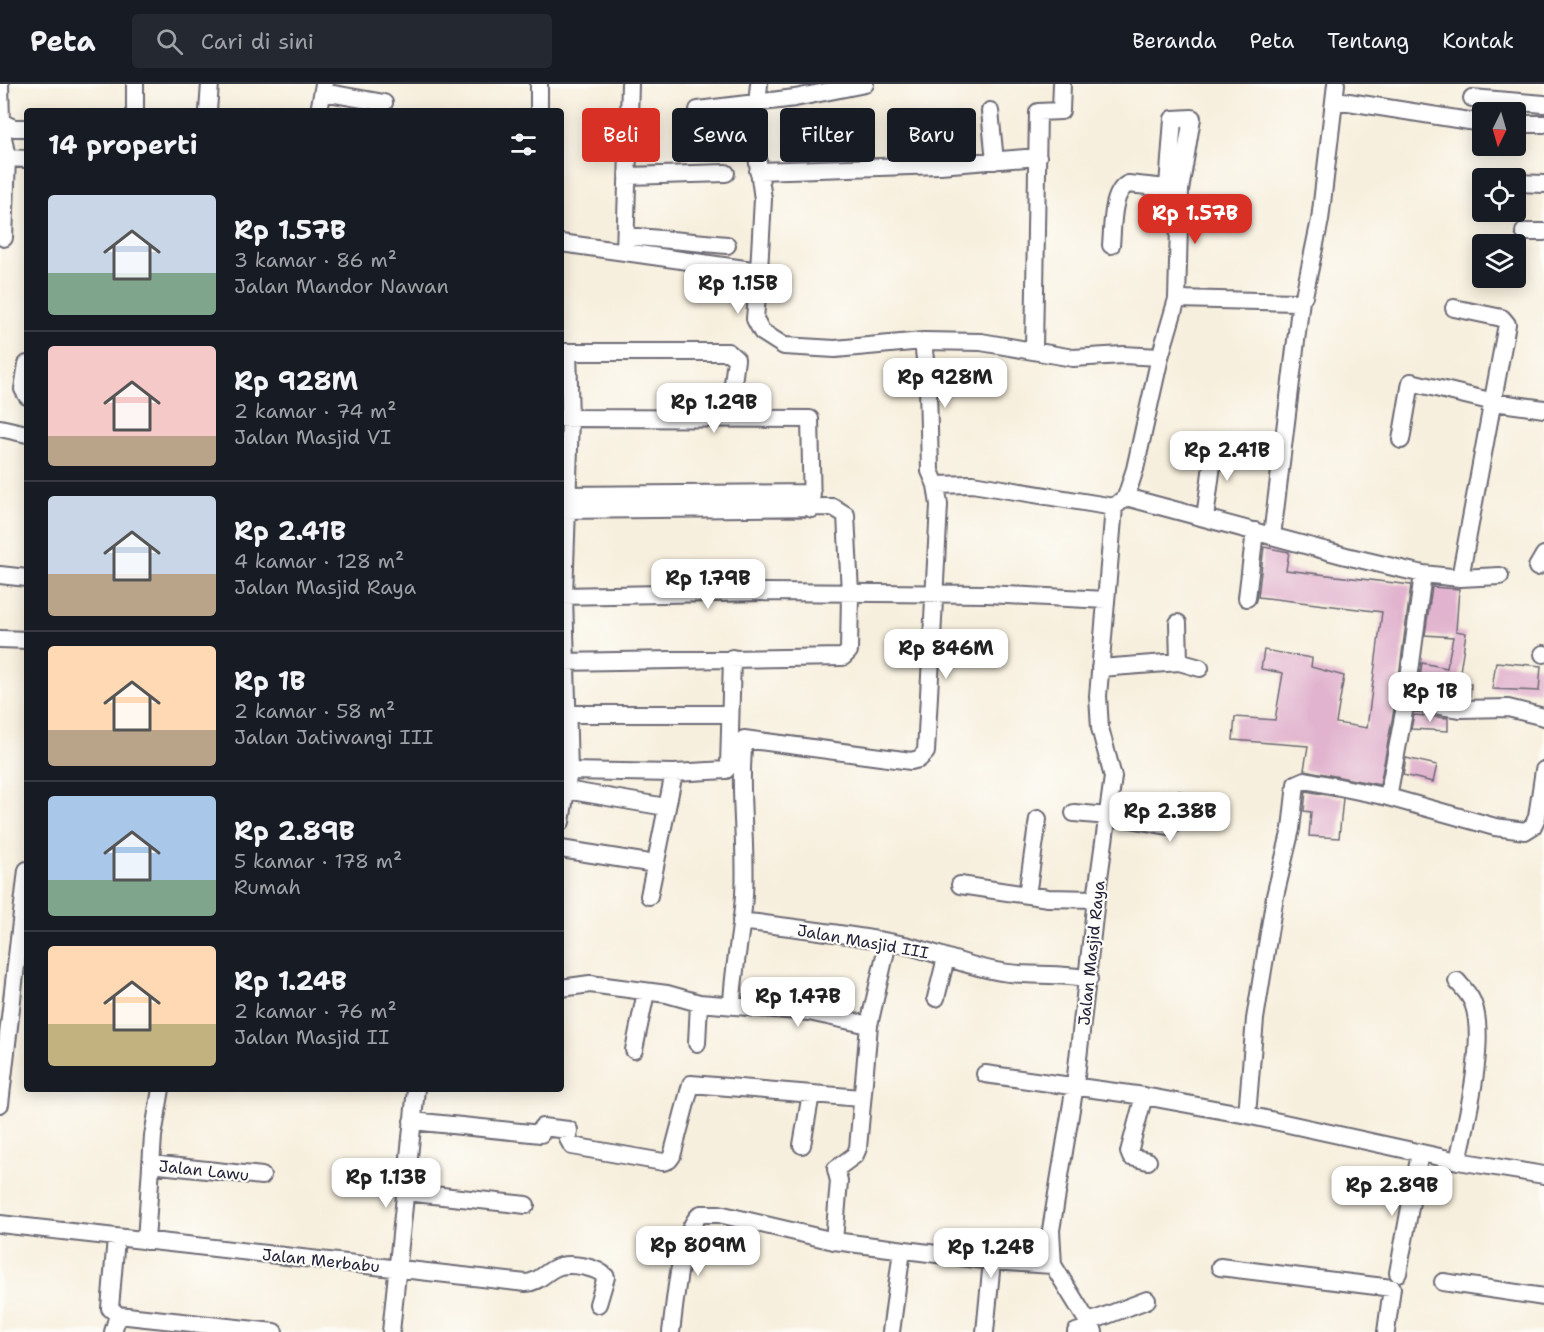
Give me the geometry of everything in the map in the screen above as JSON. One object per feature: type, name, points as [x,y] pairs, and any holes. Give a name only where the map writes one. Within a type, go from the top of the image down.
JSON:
[{"type":"street","points":[[0,84],[1,122],[7,158],[4,238]]},
{"type":"street","points":[[135,84],[135,108]]},
{"type":"street","points":[[208,108],[210,84]]},
{"type":"street","points":[[539,84],[539,108]]},
{"type":"street","points":[[626,244],[630,84]]},
{"type":"street","points":[[759,84],[754,135],[763,199],[755,319],[762,332],[772,340],[801,348],[835,349],[923,342],[981,342],[1073,357],[1123,355],[1160,357]]},
{"type":"street","points":[[713,108],[795,98],[865,84]]},
{"type":"street","points":[[1034,349],[1038,112],[1061,111],[1062,84]]},
{"type":"street","points":[[320,108],[323,88],[384,103]]},
{"type":"street","points":[[1272,536],[1301,300],[1307,290],[1320,219],[1336,92],[1472,121]]},
{"type":"street","points":[[1472,98],[1544,104]]},
{"type":"street","points":[[990,111],[994,161]]},
{"type":"street","points":[[1,122],[14,128],[24,128]]},
{"type":"street","points":[[1526,124],[1544,124]]},
{"type":"street","points":[[758,171],[1038,157]]},
{"type":"street","points":[[7,158],[24,159]]},
{"type":"street","points":[[628,176],[726,173]]},
{"type":"street","points":[[1526,183],[1544,184]]},
{"type":"street","name":"Jalan Masjid Raya","points":[[1088,1328],[1053,1265],[1051,1230],[1075,1085],[1089,979],[1096,899],[1113,777],[1100,728],[1100,668],[1106,600],[1120,502],[1177,299],[1174,188],[1128,184],[1122,188],[1117,195],[1111,245]]},
{"type":"street","points":[[1524,232],[1544,232]]},
{"type":"street","points":[[564,243],[728,245]]},
{"type":"street","points":[[626,244],[759,271]]},
{"type":"street","points":[[1177,299],[1301,300]]},
{"type":"street","points":[[1454,308],[1502,318],[1506,321],[1494,402],[1460,578]]},
{"type":"street","points":[[732,1005],[741,921],[745,848],[741,783],[744,739],[888,759],[911,761],[924,756],[939,505],[936,485],[930,471],[928,387],[923,342]]},
{"type":"street","points":[[564,662],[843,657],[849,651],[850,593],[846,515],[833,507],[812,501],[564,502],[566,418],[564,352],[728,352],[736,359],[729,417]]},
{"type":"street","points":[[1401,440],[1411,382],[1494,402],[1544,409]]},
{"type":"street","points":[[566,418],[810,419],[812,501]]},
{"type":"street","points":[[0,428],[24,433]]},
{"type":"street","points":[[1205,518],[1215,442]]},
{"type":"street","points":[[936,485],[972,484],[1120,502],[1205,518],[1424,574],[1460,578],[1500,576]]},
{"type":"street","points":[[1247,598],[1255,531]]},
{"type":"street","points":[[1388,797],[1406,701],[1424,574]]},
{"type":"street","points":[[0,575],[24,578]]},
{"type":"street","points":[[564,590],[1046,596],[1106,600]]},
{"type":"street","points":[[1178,623],[1179,663]]},
{"type":"street","points":[[0,639],[24,640]]},
{"type":"street","points":[[569,771],[674,773],[726,770],[729,766],[728,714],[732,658]]},
{"type":"street","points":[[1100,668],[1179,663],[1200,668]]},
{"type":"street","points":[[1406,701],[1461,709],[1508,708],[1544,717]]},
{"type":"street","points":[[564,803],[569,771],[564,714],[728,714]]},
{"type":"street","points":[[1247,1115],[1255,1019],[1275,896],[1291,829],[1296,784],[1305,780],[1388,797],[1496,827],[1525,831],[1533,826],[1537,817],[1544,770]]},
{"type":"street","points":[[649,896],[674,773]]},
{"type":"street","points":[[566,790],[666,807]]},
{"type":"street","points":[[1074,813],[1109,818],[1120,817],[1168,826],[1175,822],[1179,800]]},
{"type":"street","points":[[1027,895],[1038,819]]},
{"type":"street","points":[[564,849],[655,864]]},
{"type":"street","points":[[0,1104],[20,985],[8,939],[24,881]]},
{"type":"street","points":[[960,885],[1027,895],[1096,899]]},
{"type":"street","name":"Jalan Masjid III","points":[[741,921],[888,942],[1005,973],[1076,975],[1089,979]]},
{"type":"street","points":[[834,1241],[838,1194],[836,1168],[858,1151],[868,1025],[888,942]]},
{"type":"street","points":[[936,998],[946,958]]},
{"type":"street","points":[[1457,981],[1472,1001],[1478,1023],[1470,1101],[1458,1161]]},
{"type":"street","points":[[564,988],[590,984],[667,994],[699,1004],[809,1012],[868,1025]]},
{"type":"street","points":[[634,1050],[646,992]]},
{"type":"street","points":[[697,1044],[699,1004]]},
{"type":"street","points":[[986,1074],[1021,1081],[1075,1085],[1144,1096],[1247,1115],[1458,1161],[1544,1175]]},
{"type":"street","points":[[412,1121],[506,1132],[541,1134],[542,1127],[569,1130],[567,1139],[572,1146],[663,1162],[672,1156],[691,1084],[861,1098]]},
{"type":"street","points":[[151,1164],[160,1092]]},
{"type":"street","points":[[391,1332],[416,1092]]},
{"type":"street","points":[[802,1145],[812,1094]]},
{"type":"street","points":[[1144,1096],[1130,1152],[1131,1157],[1148,1161]]},
{"type":"street","points":[[1398,1273],[1420,1153]]},
{"type":"street","name":"Jalan Lawu","points":[[147,1241],[151,1164],[262,1176]]},
{"type":"street","points":[[405,1192],[526,1204]]},
{"type":"street","points":[[671,1332],[692,1224],[701,1214],[719,1214],[834,1241],[992,1261],[1053,1265]]},
{"type":"street","name":"Jalan Merbabu","points":[[0,1224],[526,1283],[536,1283],[560,1266],[588,1268],[600,1271],[606,1278],[598,1304]]},
{"type":"street","points":[[116,1238],[110,1308],[118,1315],[274,1332]]},
{"type":"street","points":[[891,1332],[902,1250]]},
{"type":"street","points":[[985,1332],[992,1261]]},
{"type":"street","points":[[1220,1268],[1392,1287],[1386,1332]]},
{"type":"street","points":[[1443,1282],[1544,1297]]},
{"type":"street","points":[[1088,1328],[1147,1300]]},
{"type":"street","points":[[112,1332],[118,1315]]},
{"type":"building","points":[[1264,547],[1289,552],[1286,570],[1411,585],[1396,699],[1380,785],[1304,770],[1308,746],[1233,740],[1235,717],[1275,720],[1283,673],[1261,669],[1264,650],[1312,658],[1311,667],[1344,676],[1336,723],[1367,728],[1382,612],[1258,597]]},
{"type":"building","points":[[1432,587],[1459,589],[1456,631],[1466,633],[1458,684],[1471,684],[1470,698],[1437,695],[1437,688],[1419,685],[1422,663],[1447,668],[1453,637],[1425,635]]},
{"type":"building","points":[[1496,662],[1541,666],[1539,691],[1492,689]]},
{"type":"building","points":[[1414,715],[1448,718],[1448,731],[1411,729]]},
{"type":"building","points":[[1406,758],[1437,765],[1433,782],[1403,775]]},
{"type":"building","points":[[1306,791],[1343,798],[1339,838],[1309,836],[1311,812],[1304,811]]}]
